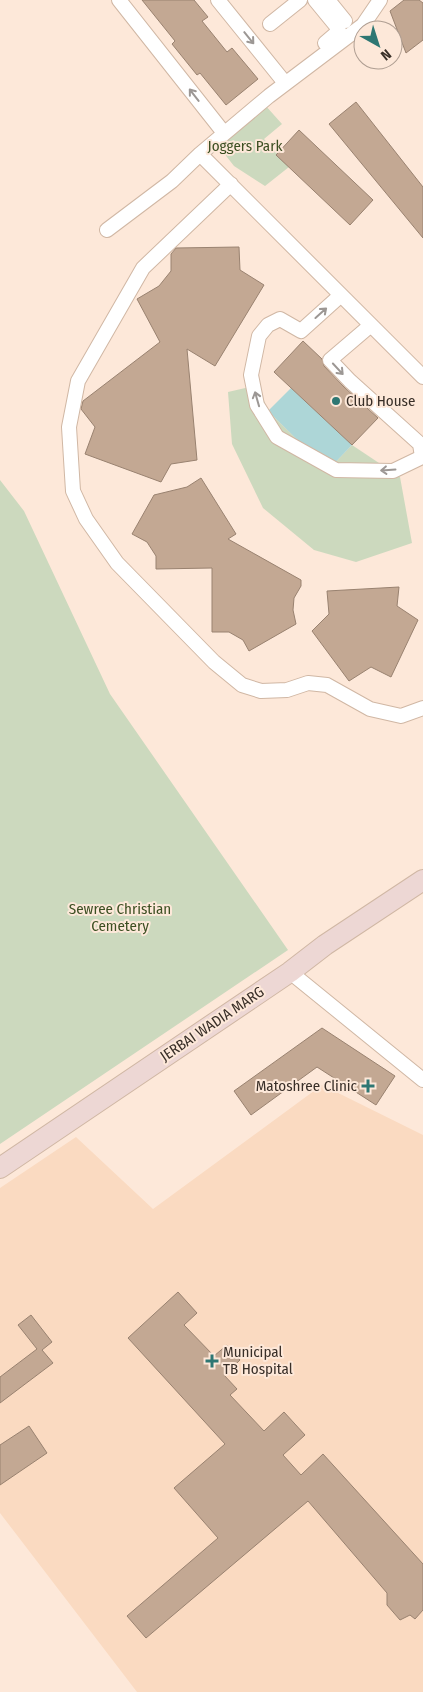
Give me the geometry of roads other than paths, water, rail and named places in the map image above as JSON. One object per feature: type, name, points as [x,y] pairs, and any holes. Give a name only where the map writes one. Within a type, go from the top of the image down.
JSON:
[{"type":"main road","name":"JERBAI WADIA MARG","points":[[0,1168],[423,880]]},
{"type":"street","points":[[119,0],[224,133]]},
{"type":"street","points":[[218,0],[285,83]]},
{"type":"street","points":[[270,24],[300,0]]},
{"type":"street","points":[[315,0],[337,25],[351,31]]},
{"type":"street","points":[[328,0],[351,31]]},
{"type":"street","points":[[305,60],[351,31],[380,0]]},
{"type":"street","points":[[106,230],[172,181],[224,133],[326,48]]},
{"type":"street","points":[[200,154],[423,377]]},
{"type":"street","points":[[231,184],[143,268],[78,381],[69,427],[73,491],[86,519],[117,563],[214,662],[242,685],[261,691],[286,690],[308,683],[327,685],[370,708],[401,716],[423,708]]},
{"type":"street","points":[[341,295],[301,331],[280,319],[268,325],[259,336],[251,375],[257,405],[277,437],[336,470],[393,471],[422,457],[420,444],[350,381],[330,360],[372,325]]},
{"type":"street","points":[[290,972],[423,1080]]},
{"type":"water","points":[[291,388],[352,445],[328,470],[268,411]]},
{"type":"place","name":"Club House","points":[[336,401]]},
{"type":"place","name":"Matoshree Clinic","points":[[368,1086]]},
{"type":"place","name":"Municipal TB Hospital","points":[[212,1361]]},
{"type":"park label","name":"Joggers Park","points":[[245,146]]},
{"type":"park label","name":"Sewree Christian Cemetery","points":[[120,918]]}]
